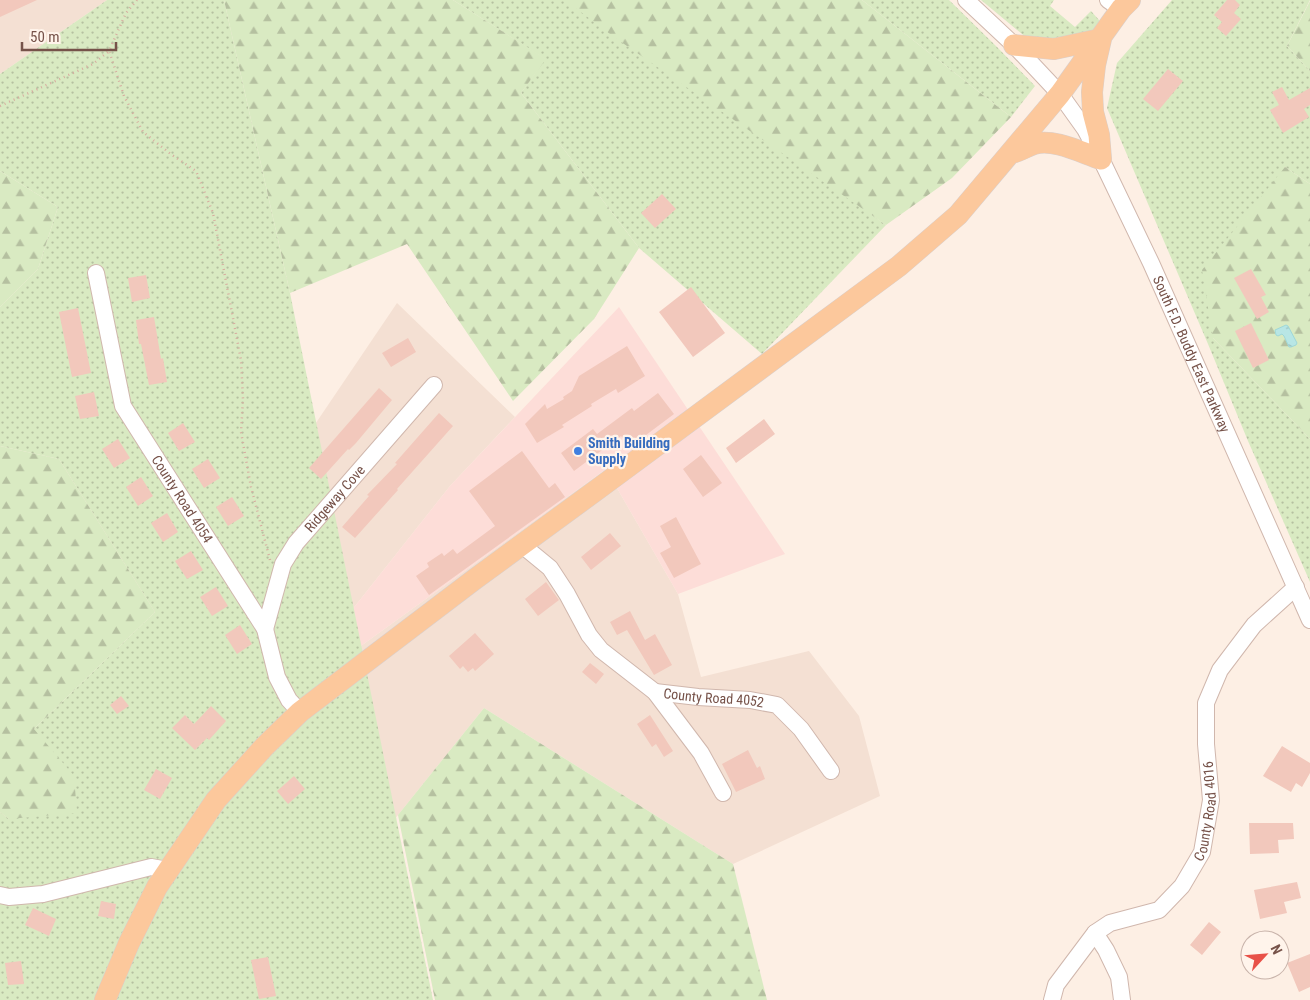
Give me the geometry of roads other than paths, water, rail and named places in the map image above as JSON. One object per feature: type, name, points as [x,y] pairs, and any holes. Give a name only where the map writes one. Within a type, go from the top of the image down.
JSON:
[{"type":"main road","points":[[105,1000],[128,943],[157,887],[216,800],[265,746],[300,712],[396,638],[899,266],[958,216],[1060,94],[1101,39],[1120,3]]},
{"type":"main road","points":[[1014,44],[1054,49],[1101,39]]},
{"type":"main road","points":[[1009,155],[1035,144],[1050,143],[1102,160],[1099,135],[1093,112],[1092,92],[1095,65],[1101,39]]},
{"type":"street","name":"South F.D. Buddy East Parkway","points":[[966,0],[1014,44],[1060,94],[1085,130],[1102,160],[1155,271],[1310,620]]},
{"type":"street","name":"County Road 4054","points":[[96,274],[123,406],[265,629],[277,677],[289,700],[300,712]]},
{"type":"street","name":"Ridgeway Cove","points":[[265,629],[282,564],[296,543],[434,385]]},
{"type":"street","name":"County Road 4052","points":[[522,545],[550,568],[567,594],[589,635],[601,650],[655,692],[701,753],[723,793]]},
{"type":"street","name":"County Road 4016","points":[[1094,933],[1110,923],[1159,910],[1182,886],[1202,852],[1211,800],[1206,744],[1206,703],[1220,670],[1254,625],[1296,587]]},
{"type":"street","name":"County Road 4052","points":[[655,692],[750,700],[777,705],[801,729],[831,770]]},
{"type":"street","points":[[0,895],[9,897],[43,894],[151,867],[168,870]]},
{"type":"street","points":[[1052,1000],[1056,985],[1094,933],[1106,950],[1119,978],[1122,1000]]},
{"type":"water","points":[[1286,325],[1297,343],[1291,347],[1289,347],[1282,334],[1276,335],[1275,330]]},
{"type":"place","name":"Smith Building Supply","points":[[578,451]]}]
